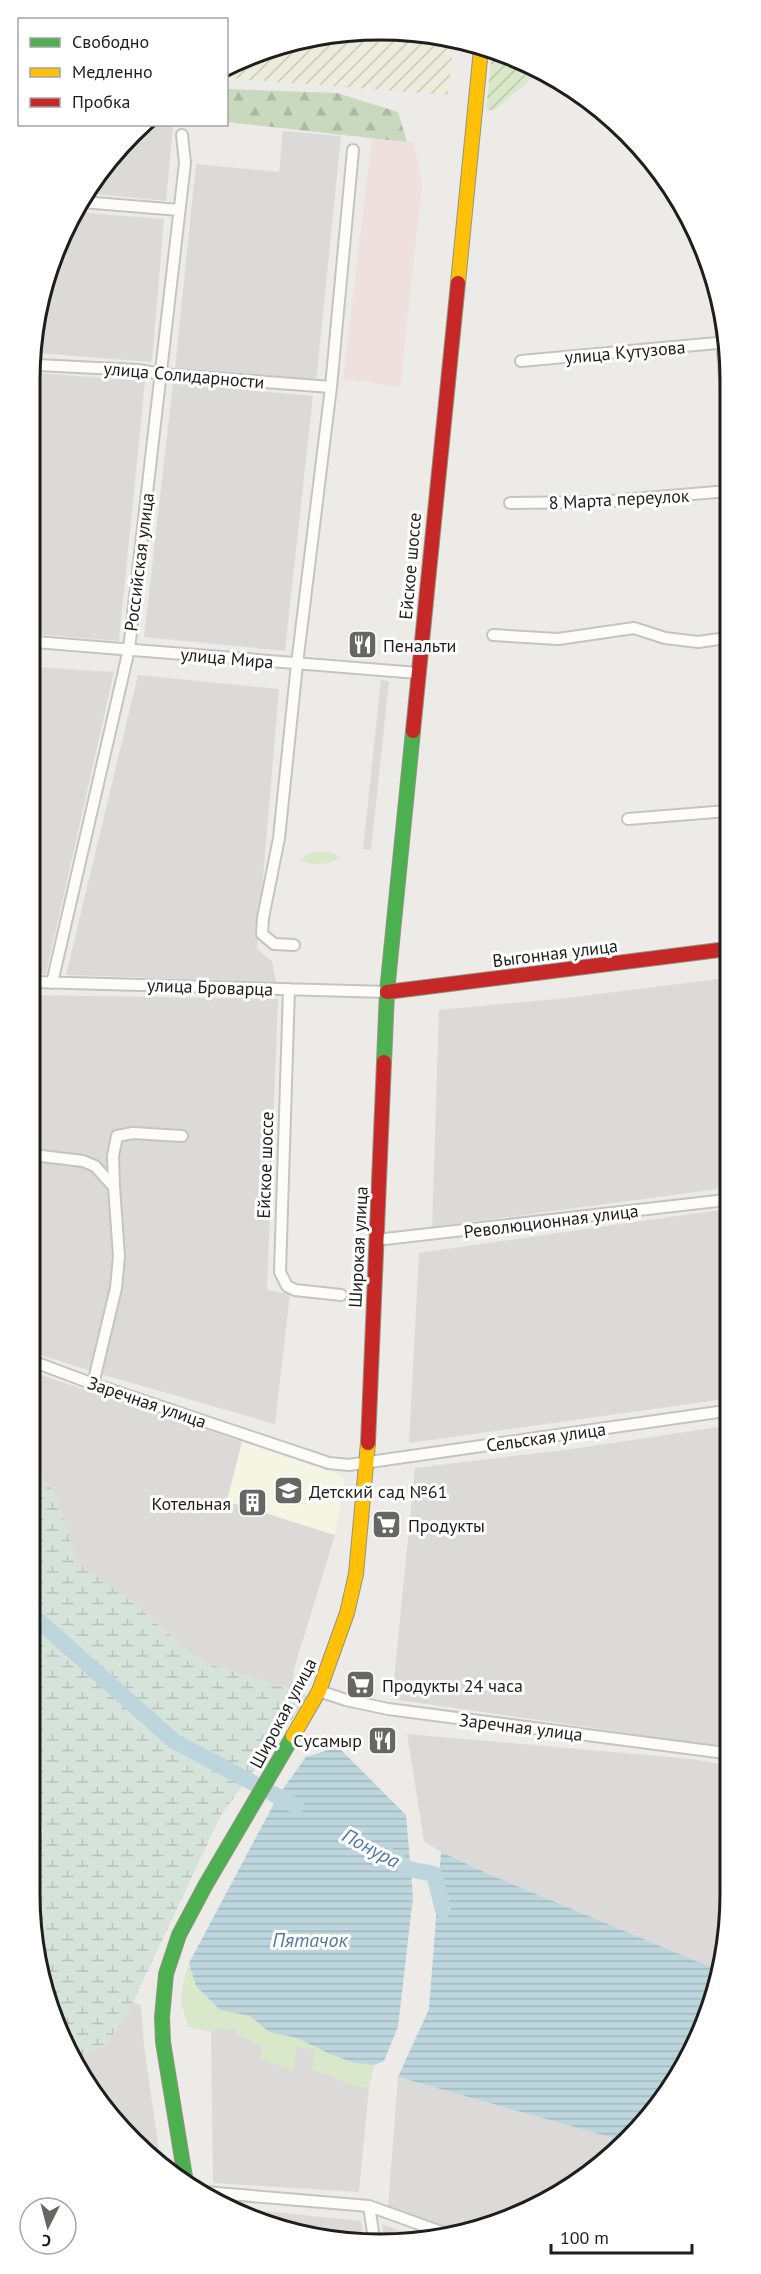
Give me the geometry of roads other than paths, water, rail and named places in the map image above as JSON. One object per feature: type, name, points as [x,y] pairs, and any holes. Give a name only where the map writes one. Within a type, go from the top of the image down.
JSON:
[{"type":"main road","name":"Ейское шоссе","points":[[387,992],[480,56]]},
{"type":"main road","name":"Выгонная улица","points":[[387,992],[720,950]]},
{"type":"main road","name":"Широкая улица","points":[[184,2170],[167,2079],[162,2017],[166,1974],[179,1935],[205,1886],[319,1691],[347,1613],[356,1574],[367,1463],[387,992]]},
{"type":"street","name":"Российская улица","points":[[52,983],[129,649],[185,163],[182,135]]},
{"type":"street","points":[[294,945],[274,945],[262,934],[263,918],[279,838],[297,664],[331,387],[353,150]]},
{"type":"street","points":[[91,203],[178,210]]},
{"type":"street","name":"улица Кутузова","points":[[521,362],[719,343]]},
{"type":"street","name":"улица Солидарности","points":[[41,365],[138,370],[161,374],[331,387]]},
{"type":"street","name":"8 Марта переулок","points":[[510,503],[599,502],[720,493]]},
{"type":"street","points":[[493,635],[558,639],[634,628],[664,638],[698,642],[720,639]]},
{"type":"street","name":"улица Мира","points":[[40,642],[418,673]]},
{"type":"street","points":[[628,819],[720,812]]},
{"type":"street","name":"улица Броварца","points":[[40,982],[387,992]]},
{"type":"street","name":"Ейское шоссе","points":[[289,989],[280,1272],[287,1286],[295,1290],[341,1295]]},
{"type":"street","points":[[93,1384],[116,1288],[119,1256],[112,1156],[117,1136],[133,1132],[182,1136]]},
{"type":"street","points":[[40,1156],[83,1161],[95,1166],[114,1187]]},
{"type":"street","name":"Революционная улица","points":[[376,1240],[720,1201]]},
{"type":"street","name":"Заречная улица","points":[[40,1364],[329,1463],[349,1465],[367,1463]]},
{"type":"street","name":"Сельская улица","points":[[367,1463],[720,1412]]},
{"type":"street","name":"Заречная улица","points":[[319,1691],[346,1700],[388,1709],[720,1752]]},
{"type":"street","points":[[221,2193],[369,2206],[434,2229]]},
{"type":"street","points":[[369,2206],[373,2234]]},
{"type":"water","name":"Пятачок","points":[[338,1747],[406,1815],[413,1897],[398,2027],[384,2061],[374,2065],[354,2063],[297,2038],[269,2032],[250,2016],[220,2010],[196,1986],[189,1963],[278,1796],[306,1757]]},
{"type":"water","points":[[40,1826],[42,1842],[40,1866]]},
{"type":"water","points":[[441,1852],[712,1968],[695,2024],[675,2064],[636,2118],[616,2139],[398,2077],[429,2009]]},
{"type":"waterway","name":"Понура","points":[[40,1622],[174,1741],[296,1806]]},
{"type":"waterway","name":"Понура","points":[[390,1856],[409,1869],[434,1874],[443,1910]]},
{"type":"place","name":"Пенальти","points":[[362,645]]},
{"type":"place","name":"Детский сад №61","points":[[288,1491]]},
{"type":"place","name":"Котельная","points":[[252,1503]]},
{"type":"place","name":"Продукты","points":[[387,1525]]},
{"type":"place","name":"Продукты 24 часа","points":[[361,1685]]},
{"type":"place","name":"Сусамыр","points":[[383,1740]]}]
